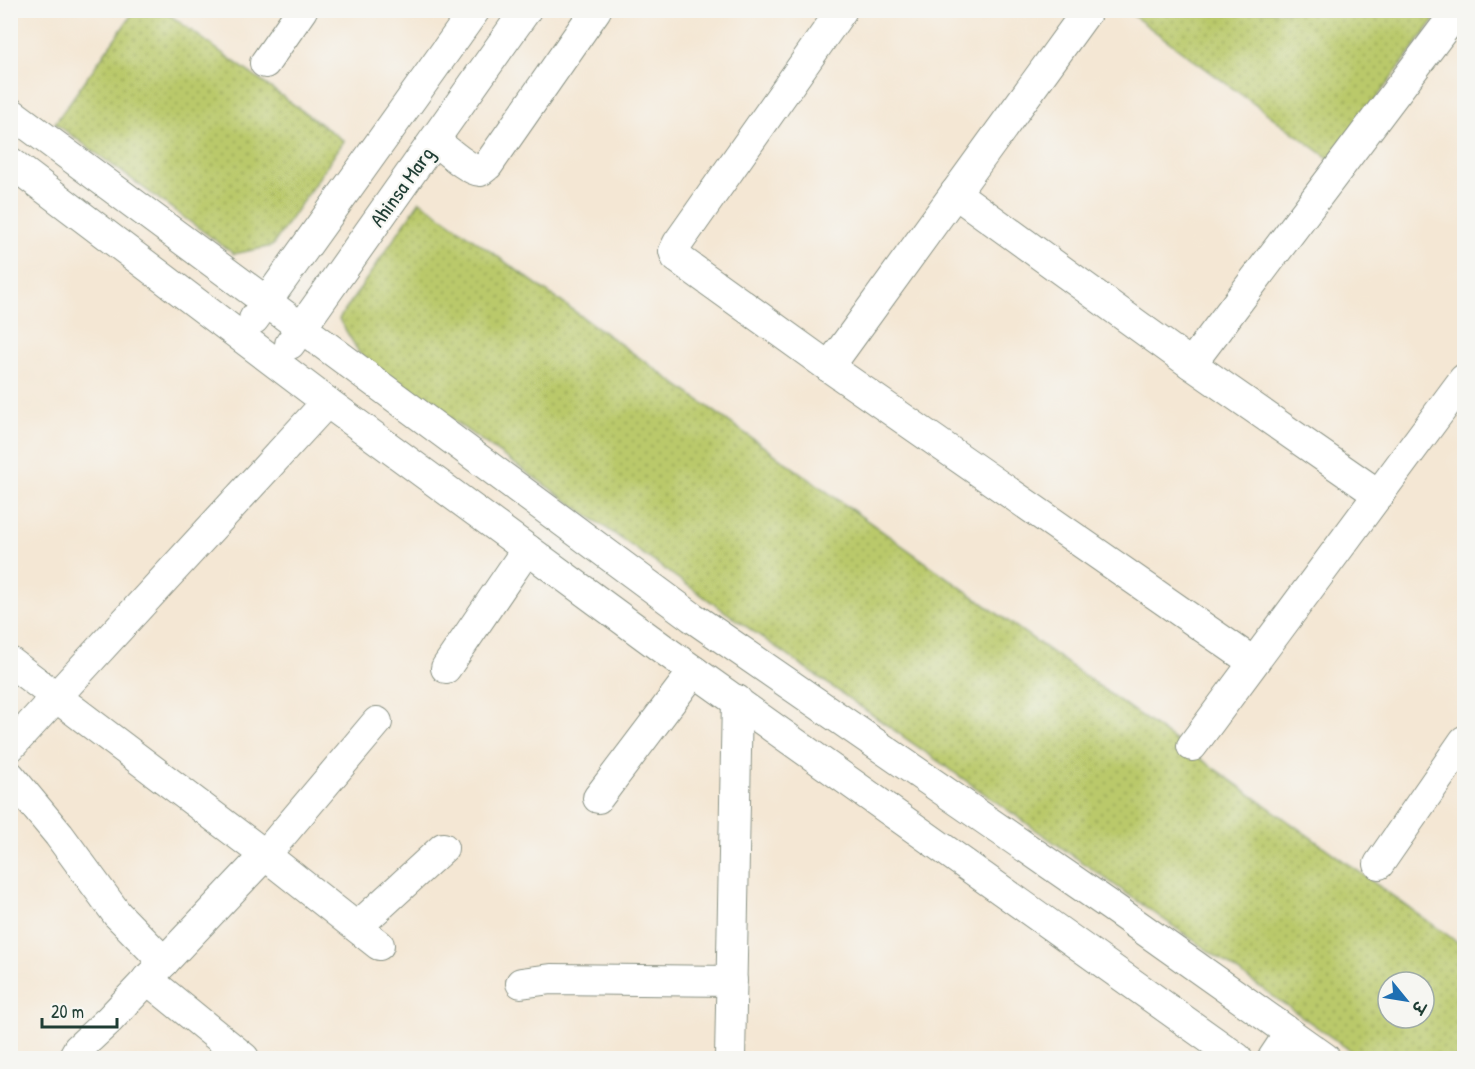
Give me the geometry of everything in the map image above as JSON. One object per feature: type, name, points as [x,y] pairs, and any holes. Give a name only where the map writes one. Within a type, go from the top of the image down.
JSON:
[{"type":"street","points":[[265,63],[302,10]]},
{"type":"street","name":"Ahinsa Marg","points":[[241,335],[475,10]]},
{"type":"street","name":"Ahinsa Marg","points":[[276,362],[526,10]]},
{"type":"street","points":[[435,141],[469,167],[476,171],[482,170],[488,165],[596,10]]},
{"type":"street","points":[[842,10],[678,243],[674,251],[676,258],[1253,662]]},
{"type":"street","points":[[829,367],[1088,10]]},
{"type":"street","points":[[1191,364],[1458,10]]},
{"type":"street","points":[[10,112],[745,656],[1112,907],[1325,1059]]},
{"type":"street","points":[[15,173],[241,335],[327,402],[694,671],[1237,1059]]},
{"type":"street","points":[[955,193],[1191,364],[1379,495]]},
{"type":"street","points":[[1192,746],[1464,379]]},
{"type":"street","points":[[10,747],[327,402]]},
{"type":"street","points":[[446,668],[527,549]]},
{"type":"street","points":[[730,1059],[732,981],[729,695],[745,656]]},
{"type":"street","points":[[10,662],[368,936],[443,848]]},
{"type":"street","points":[[598,798],[694,671]]},
{"type":"street","points":[[73,1059],[78,1049],[265,855],[377,722]]},
{"type":"street","points":[[1378,864],[1464,741]]},
{"type":"street","points":[[10,776],[59,835],[156,970],[244,1059]]},
{"type":"street","points":[[521,983],[551,980],[732,981]]},
{"type":"street","points":[[1273,1059],[1289,1034]]},
{"type":"green space","points":[[135,10],[164,11],[344,141],[272,246],[234,254],[55,123]]},
{"type":"green space","points":[[1127,11],[1441,11],[1331,160]]},
{"type":"green space","points":[[420,201],[1464,947],[1464,1058],[1361,1058],[361,356],[339,319]]}]
